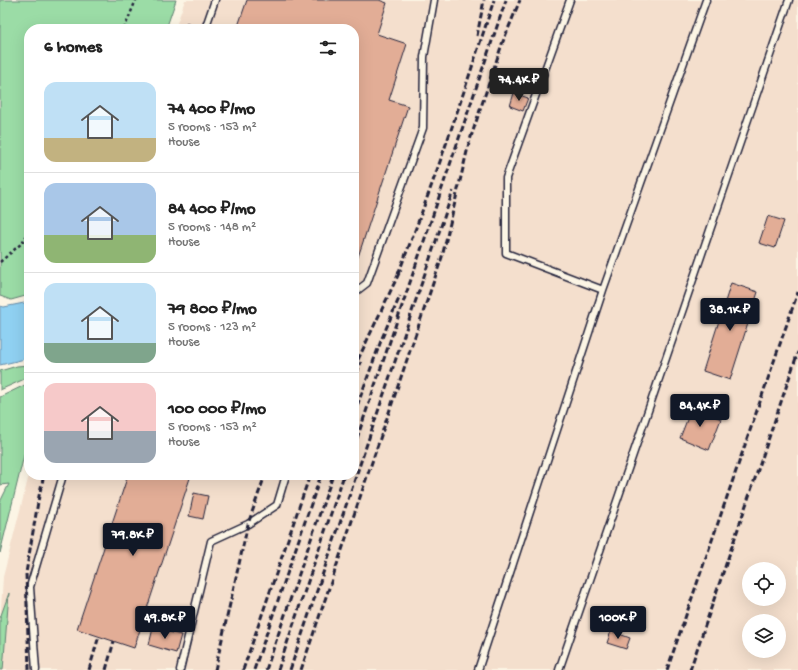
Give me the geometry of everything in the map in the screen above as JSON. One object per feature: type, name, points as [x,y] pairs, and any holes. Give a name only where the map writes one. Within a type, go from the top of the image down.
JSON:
[{"type":"lane","points":[[207,24],[215,0]]},
{"type":"lane","points":[[359,289],[367,283],[422,128],[424,57],[434,0]]},
{"type":"lane","points":[[570,0],[506,178],[506,253],[603,290]]},
{"type":"lane","points":[[478,670],[603,290],[706,0]]},
{"type":"lane","points":[[560,670],[789,0]]},
{"type":"lane","points":[[36,670],[30,587],[62,480]]},
{"type":"lane","points":[[180,670],[211,541],[248,524],[277,506],[285,480]]},
{"type":"path","points":[[126,24],[136,0]]},
{"type":"path","points":[[0,262],[22,243],[24,239]]},
{"type":"shaded area","points":[[185,0],[798,0],[798,670],[0,670],[0,624],[3,577],[28,480],[359,480],[359,24],[177,24]]},
{"type":"green space","points":[[0,0],[176,0],[168,24],[24,24],[24,296],[11,300],[0,296]]},
{"type":"green space","points":[[24,365],[24,379],[0,390],[0,371]]},
{"type":"green space","points":[[24,385],[24,455],[0,553],[0,502],[9,484],[0,485],[0,397]]},
{"type":"green space","points":[[9,593],[3,670],[0,670],[0,618]]},
{"type":"water","points":[[24,303],[24,359],[0,365],[0,306],[4,307]]},
{"type":"building","points":[[247,0],[379,0],[387,3],[377,34],[407,44],[389,100],[408,106],[359,254],[359,24],[239,24]]},
{"type":"building","points":[[514,93],[528,98],[523,111],[510,106]]},
{"type":"building","points":[[768,216],[784,221],[775,248],[759,243]]},
{"type":"building","points":[[731,283],[758,292],[730,380],[703,371]]},
{"type":"building","points":[[692,407],[721,419],[709,450],[680,438]]},
{"type":"building","points":[[126,480],[189,480],[134,648],[77,629]]},
{"type":"building","points":[[194,493],[208,496],[203,519],[189,516]]},
{"type":"building","points":[[153,628],[181,635],[176,653],[149,645]]},
{"type":"building","points":[[611,631],[630,638],[626,649],[607,643]]},
{"type":"railway","points":[[477,36],[484,0]]},
{"type":"railway","points":[[398,274],[436,172],[494,0]]},
{"type":"railway","points":[[359,432],[506,0]]},
{"type":"railway","points":[[301,670],[442,257],[469,143],[502,44],[520,0]]},
{"type":"railway","points":[[359,467],[453,191]]},
{"type":"railway","points":[[359,357],[401,269]]},
{"type":"railway","points":[[667,670],[798,292]]},
{"type":"railway","points":[[359,400],[382,338],[400,296]]},
{"type":"railway","points":[[690,670],[798,352]]},
{"type":"railway","points":[[359,368],[361,362]]},
{"type":"railway","points":[[29,670],[26,573],[43,480]]},
{"type":"railway","points":[[215,670],[248,524],[263,480]]},
{"type":"railway","points":[[243,670],[308,480]]},
{"type":"railway","points":[[254,670],[319,480]]},
{"type":"railway","points":[[266,670],[331,480]]},
{"type":"railway","points":[[278,670],[342,480]]},
{"type":"railway","points":[[290,670],[355,480]]},
{"type":"railway","points":[[89,670],[99,636]]},
{"type":"railway","points":[[106,670],[114,641]]}]
